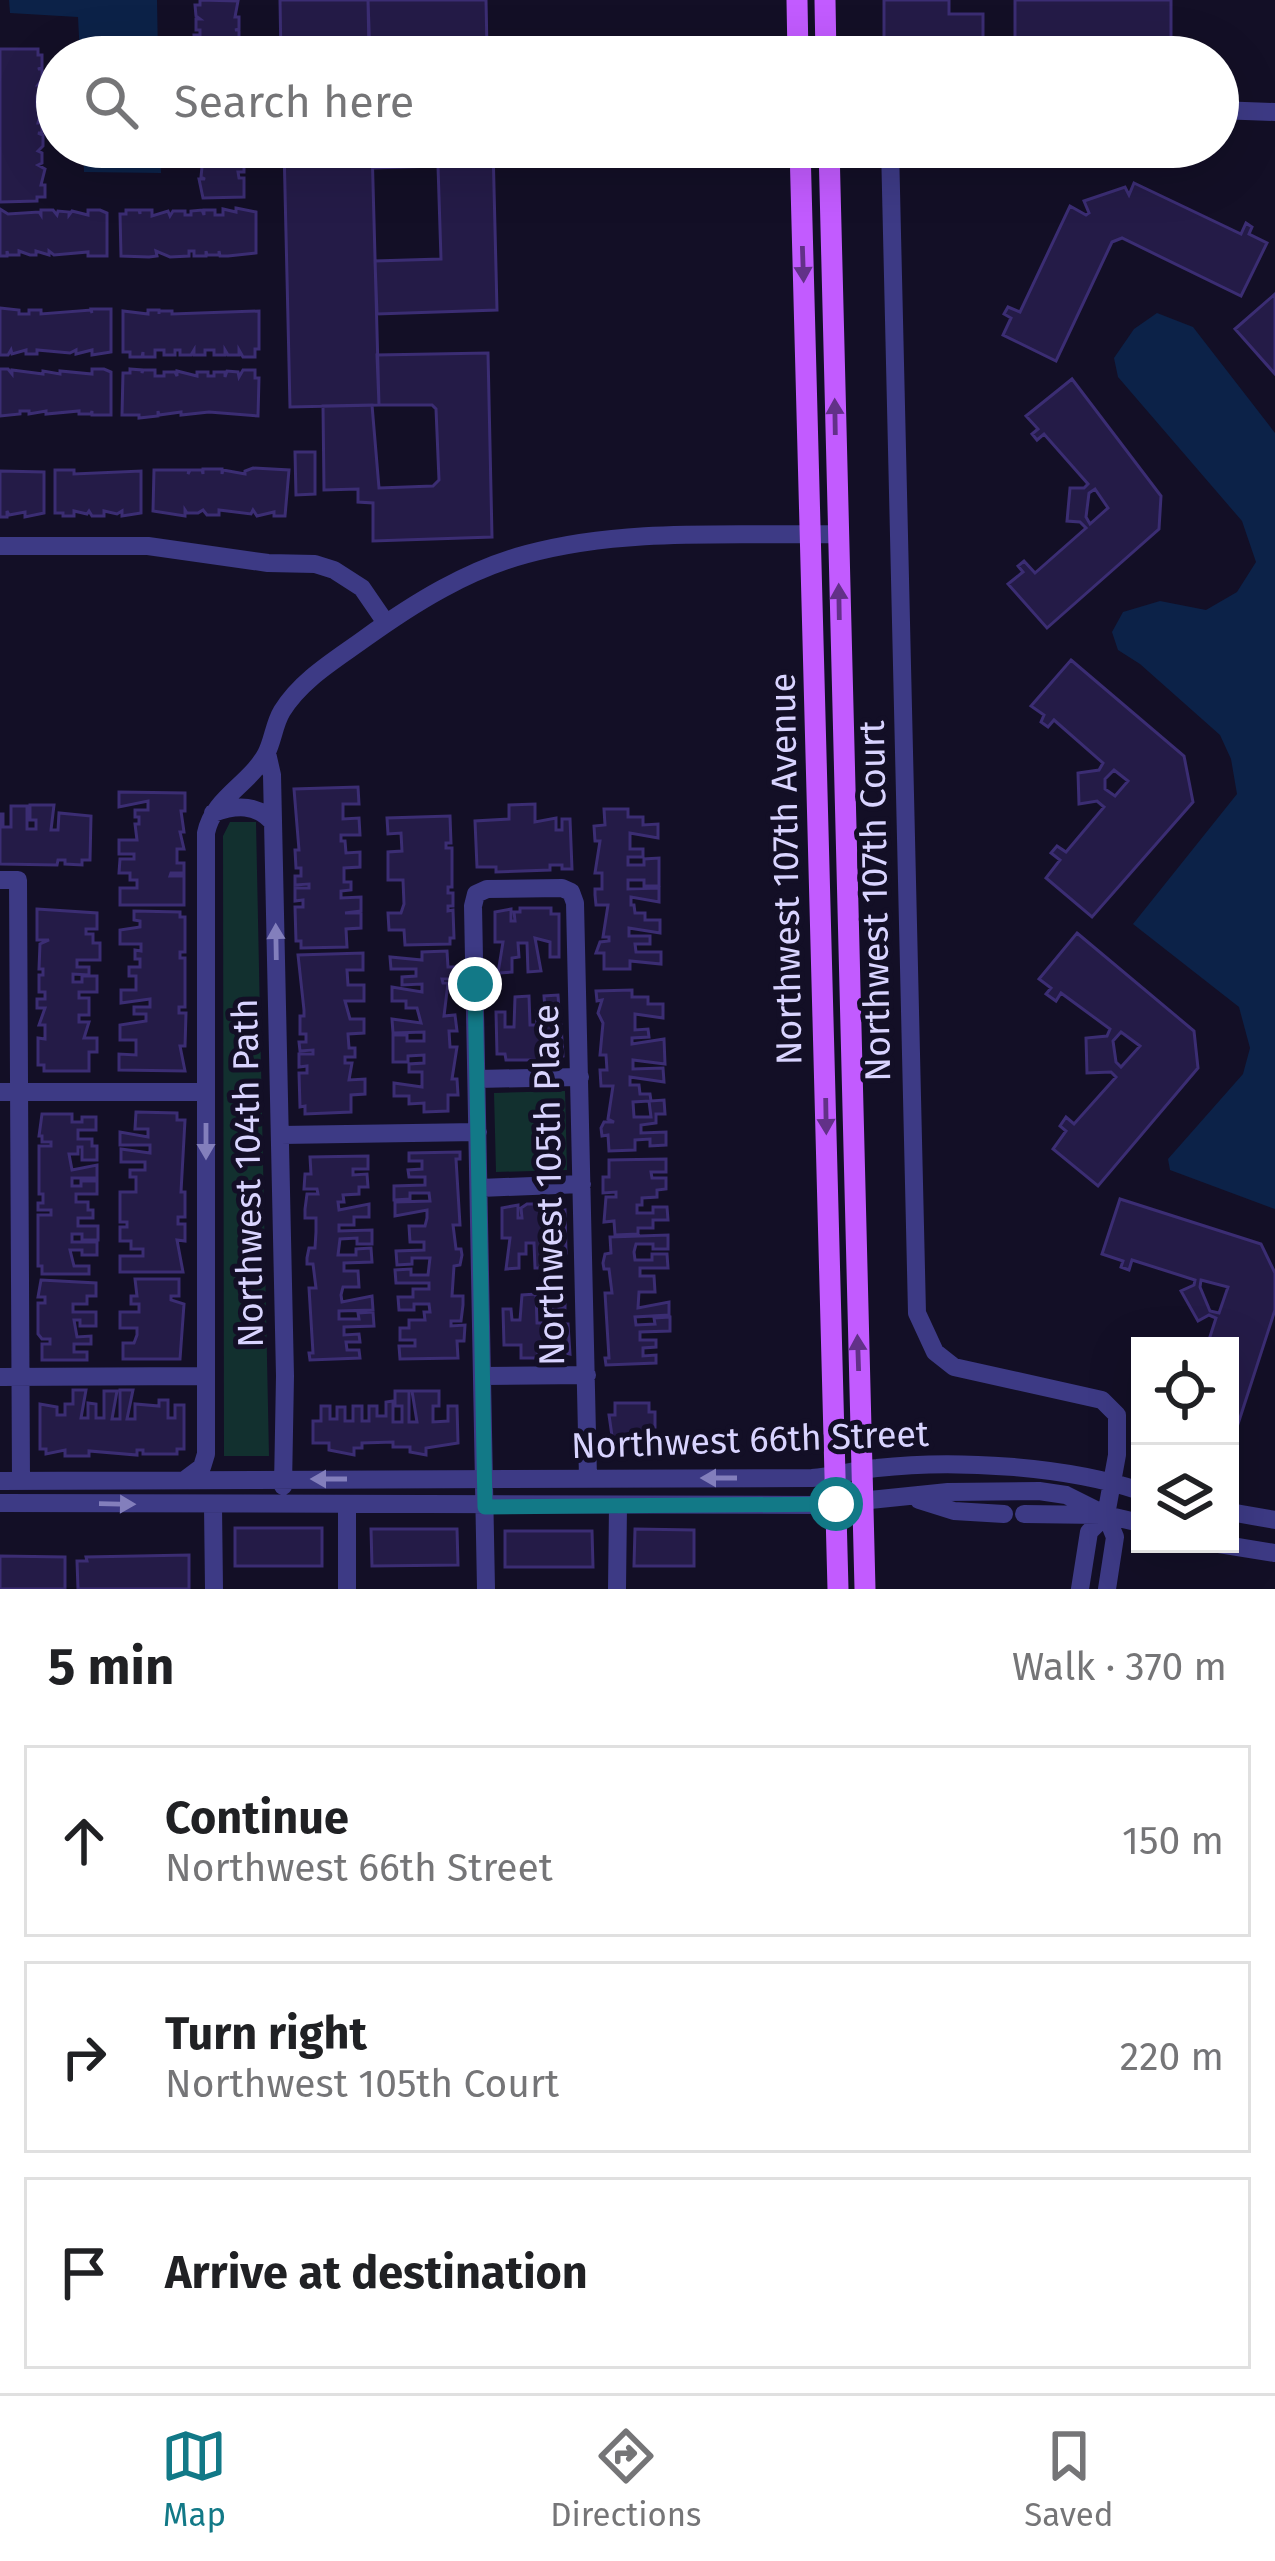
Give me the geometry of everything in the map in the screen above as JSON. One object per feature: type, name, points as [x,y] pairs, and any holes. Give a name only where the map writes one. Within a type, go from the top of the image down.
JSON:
[{"type":"main road","points":[[796,0],[797,36]]},
{"type":"main road","points":[[825,0],[826,36]]},
{"type":"main road","name":"Northwest 107th Avenue","points":[[801,168],[838,1589]]},
{"type":"main road","name":"Northwest 107th Avenue","points":[[829,168],[865,1589]]},
{"type":"street","points":[[1239,111],[1275,112]]},
{"type":"street","name":"Northwest 107th Court","points":[[890,168],[917,1313],[934,1352],[954,1367],[1102,1400],[1117,1415],[1106,1515],[1115,1537],[1107,1589]]},
{"type":"street","points":[[212,813],[267,753],[280,714],[307,682],[386,623],[477,572],[524,554],[627,539],[838,534]]},
{"type":"street","points":[[0,546],[148,546],[268,563],[315,564],[362,588],[386,623]]},
{"type":"street","name":"Northwest 104th Path","points":[[267,753],[272,775],[286,1479]]},
{"type":"street","points":[[212,813],[253,808],[273,823]]},
{"type":"street","name":"Northwest 104th Path","points":[[186,1479],[202,1467],[206,1454],[206,833],[212,813]]},
{"type":"street","points":[[9,880],[10,1377],[21,1481]]},
{"type":"street","name":"Northwest 105th Place","points":[[477,1079],[476,894],[562,887],[571,892],[575,903],[588,1478]]},
{"type":"street","points":[[486,1589],[477,1079],[580,1077]]},
{"type":"street","points":[[10,1092],[206,1092]]},
{"type":"street","points":[[280,1135],[478,1132]]},
{"type":"street","points":[[480,1188],[583,1184]]},
{"type":"street","points":[[483,1376],[587,1375]]},
{"type":"street","points":[[10,1377],[206,1376]]},
{"type":"street","name":"Northwest 66th Street","points":[[0,1481],[835,1475],[900,1467],[1039,1469],[1131,1488]]},
{"type":"street","points":[[1022,1514],[1039,1491],[1039,1469]]},
{"type":"street","points":[[256,1505],[281,1490],[286,1479]]},
{"type":"street","name":"Northwest 66th Street","points":[[0,1503],[213,1507],[836,1504],[977,1491],[1039,1491],[1066,1495],[1106,1515]]},
{"type":"street","name":"Northwest 66th Street","points":[[908,1497],[954,1511],[1106,1515],[1131,1521]]},
{"type":"street","points":[[347,1506],[347,1589]]},
{"type":"street","points":[[617,1589],[618,1506]]},
{"type":"street","points":[[213,1507],[214,1589]]},
{"type":"street","points":[[1239,1514],[1275,1520]]},
{"type":"street","name":"Northwest 107th Court","points":[[1080,1589],[1089,1532],[1106,1515]]},
{"type":"street","points":[[1239,1547],[1275,1553]]},
{"type":"green space","points":[[230,822],[256,822],[269,1456],[224,1456],[223,836]]},
{"type":"green space","points":[[565,1091],[567,1170],[496,1172],[494,1093]]},
{"type":"water","points":[[9,0],[157,0],[158,36],[79,36],[78,17],[10,13]]},
{"type":"water","points":[[84,168],[161,168],[161,173],[84,172]]},
{"type":"water","points":[[1157,313],[1193,327],[1275,433],[1275,1209],[1170,1170],[1168,1159],[1243,1074],[1250,1048],[1239,1007],[1133,924],[1237,794],[1231,759],[1220,735],[1118,650],[1112,632],[1123,612],[1160,601],[1206,610],[1237,592],[1256,562],[1242,521],[1118,377],[1114,358],[1134,329]]},
{"type":"building","points":[[200,0],[238,1],[239,29],[235,30],[239,36],[194,36],[200,35],[195,5]]},
{"type":"building","points":[[280,0],[368,0],[369,36],[281,36]]},
{"type":"building","points":[[368,0],[486,0],[487,36],[369,36]]},
{"type":"building","points":[[884,0],[949,0],[949,14],[983,14],[983,36],[884,36]]},
{"type":"building","points":[[1015,0],[1171,0],[1171,36],[1015,36]]},
{"type":"building","points":[[0,49],[36,49],[36,168],[45,169],[41,185],[45,185],[45,197],[0,202]]},
{"type":"building","points":[[202,168],[244,168],[238,172],[244,178],[244,197],[203,198],[199,179],[205,179]]},
{"type":"building","points":[[284,168],[373,168],[379,405],[290,407]]},
{"type":"building","points":[[438,168],[494,168],[497,310],[377,314],[375,261],[441,259]]},
{"type":"building","points":[[1134,183],[1241,234],[1246,223],[1252,227],[1249,234],[1267,243],[1241,296],[1122,238],[1112,242],[1056,361],[1003,335],[1011,318],[1004,314],[1008,307],[1020,312],[1070,206],[1086,215],[1084,201],[1125,187],[1129,195]]},
{"type":"building","points":[[236,208],[256,212],[256,253],[220,256],[219,251],[219,255],[207,255],[206,251],[206,256],[194,256],[189,251],[189,256],[170,257],[156,251],[157,256],[121,256],[120,214],[126,210],[140,214],[140,210],[152,210],[152,216],[168,211],[170,216],[173,211],[191,215],[191,211],[202,210],[204,215],[204,210],[215,210],[215,215],[223,215],[223,209],[236,212]]},
{"type":"building","points":[[0,209],[8,214],[41,215],[41,210],[57,215],[58,211],[107,213],[107,256],[49,251],[49,255],[19,251],[19,255],[8,255],[7,251],[7,256],[0,256]]},
{"type":"building","points":[[1275,294],[1275,374],[1235,329]]},
{"type":"building","points":[[0,308],[19,310],[19,314],[111,309],[111,352],[37,350],[37,354],[26,354],[26,350],[12,354],[11,350],[0,355]]},
{"type":"building","points":[[148,310],[172,314],[259,311],[259,349],[255,357],[243,357],[239,350],[239,355],[228,355],[225,350],[225,355],[214,355],[214,350],[205,350],[205,355],[194,355],[194,350],[191,355],[180,355],[175,350],[175,355],[164,355],[164,350],[155,350],[155,357],[143,357],[143,352],[142,357],[130,357],[130,352],[123,352],[123,311],[148,314]]},
{"type":"building","points":[[488,353],[492,537],[373,541],[373,503],[358,502],[358,489],[324,490],[323,406],[372,405],[379,488],[433,486],[439,480],[436,409],[432,405],[379,405],[377,355]]},
{"type":"building","points":[[0,369],[12,374],[12,370],[92,374],[92,369],[104,369],[111,372],[111,415],[20,411],[0,416]]},
{"type":"building","points":[[155,370],[155,376],[175,372],[177,376],[177,371],[197,376],[197,372],[214,376],[214,372],[225,372],[225,377],[227,371],[238,372],[239,377],[243,370],[255,370],[258,416],[159,415],[158,411],[158,416],[122,415],[123,373]]},
{"type":"building","points":[[1072,379],[1161,496],[1159,529],[1047,628],[1008,584],[1023,572],[1018,566],[1024,561],[1035,573],[1086,528],[1067,521],[1070,488],[1088,484],[1044,434],[1037,440],[1032,434],[1038,429],[1026,416]],"holes":[[[1095,489],[1108,508],[1090,524],[1086,517],[1089,493]]]},
{"type":"building","points":[[295,452],[315,452],[315,494],[296,495]]},
{"type":"building","points":[[253,468],[289,470],[285,516],[274,516],[274,512],[257,516],[253,510],[251,514],[219,510],[219,515],[207,515],[203,510],[185,510],[185,516],[153,511],[154,470],[189,470],[188,474],[202,470],[203,474],[203,469],[222,469],[222,474],[223,470],[245,474]]},
{"type":"building","points":[[55,470],[74,470],[74,474],[141,471],[141,513],[55,513]]},
{"type":"building","points":[[0,471],[44,472],[44,513],[25,517],[25,512],[9,515],[7,511],[7,517],[0,517]]},
{"type":"building","points":[[1071,660],[1184,756],[1193,802],[1092,917],[1046,878],[1060,860],[1051,853],[1057,846],[1066,852],[1104,807],[1097,801],[1079,804],[1078,773],[1099,770],[1103,763],[1054,720],[1048,727],[1041,722],[1044,715],[1031,706]],"holes":[[[1114,770],[1128,781],[1115,796],[1105,789],[1105,779]]]},
{"type":"building","points":[[358,787],[359,804],[343,804],[343,819],[359,818],[360,835],[341,835],[341,841],[345,841],[346,853],[360,852],[360,867],[344,868],[344,882],[351,882],[351,890],[341,891],[341,898],[361,897],[361,911],[345,913],[361,913],[361,928],[346,929],[347,947],[301,948],[301,941],[296,941],[295,907],[303,907],[303,900],[295,901],[295,888],[309,888],[309,884],[295,885],[301,868],[296,868],[294,789]]},
{"type":"building","points":[[119,792],[185,793],[184,832],[180,832],[184,849],[177,849],[177,863],[184,863],[184,873],[170,876],[184,876],[184,905],[120,905],[120,888],[137,888],[137,880],[130,880],[130,873],[119,873],[120,859],[134,859],[134,854],[119,854],[119,840],[137,840],[135,810],[148,810],[148,801],[119,807]]},
{"type":"building","points":[[535,804],[535,822],[556,818],[556,830],[562,830],[562,819],[570,819],[572,869],[550,865],[550,870],[496,872],[496,867],[477,867],[475,821],[509,819],[509,805]]},
{"type":"building","points":[[30,805],[54,805],[51,830],[58,830],[59,813],[91,816],[90,860],[82,860],[82,865],[65,864],[65,860],[58,860],[57,865],[0,864],[0,814],[3,827],[11,827],[11,806],[27,806],[27,829],[36,829],[36,820],[30,820]]},
{"type":"building","points":[[604,809],[628,809],[628,817],[643,817],[643,825],[658,824],[658,838],[630,833],[630,849],[643,849],[643,857],[628,857],[628,865],[659,858],[659,886],[628,880],[628,889],[659,888],[659,902],[631,897],[631,905],[635,913],[645,913],[645,920],[660,920],[660,933],[629,928],[629,936],[650,936],[650,944],[635,944],[636,952],[661,952],[661,964],[630,961],[630,969],[604,969],[604,953],[596,953],[600,942],[609,941],[603,937],[608,905],[596,905],[595,895],[595,889],[602,889],[602,873],[595,873],[600,841],[595,841],[594,826],[605,825]]},
{"type":"building","points":[[450,816],[451,843],[446,848],[452,848],[448,893],[453,893],[453,906],[448,911],[453,910],[454,938],[450,944],[405,945],[404,930],[389,930],[388,913],[401,913],[404,904],[403,880],[388,880],[388,852],[402,851],[401,833],[388,834],[387,818]]},
{"type":"building","points":[[551,908],[551,914],[559,914],[559,957],[550,957],[550,942],[535,938],[541,971],[528,972],[527,943],[518,943],[519,957],[512,958],[512,972],[498,973],[503,942],[495,942],[495,912],[511,909],[511,921],[515,921],[514,912]]},
{"type":"building","points":[[37,909],[97,913],[97,929],[86,929],[86,934],[93,934],[93,943],[100,943],[100,960],[77,960],[77,967],[89,967],[89,975],[73,974],[73,982],[82,982],[82,976],[97,976],[97,992],[79,992],[79,998],[89,998],[89,1015],[79,1015],[79,1022],[89,1022],[84,1038],[97,1038],[97,1052],[89,1052],[89,1071],[44,1071],[44,1065],[38,1065],[38,1038],[45,1039],[45,1025],[39,1025],[45,1008],[37,1008],[37,999],[45,999],[45,992],[39,992],[39,975],[43,975],[40,944],[49,940],[37,940]]},
{"type":"building","points":[[134,911],[180,912],[185,917],[185,952],[180,952],[180,958],[185,958],[185,1007],[179,1007],[179,1013],[186,1013],[185,1046],[180,1046],[185,1071],[119,1070],[119,1054],[136,1055],[136,1040],[120,1040],[120,1025],[146,1021],[146,1014],[134,1014],[134,1007],[150,1007],[150,999],[121,1003],[121,990],[136,990],[136,976],[129,976],[129,967],[140,967],[135,950],[141,951],[141,944],[120,944],[120,930],[140,927]]},
{"type":"building","points":[[1077,933],[1194,1031],[1198,1068],[1098,1186],[1053,1149],[1066,1131],[1060,1126],[1066,1117],[1074,1124],[1116,1077],[1111,1072],[1087,1073],[1086,1038],[1107,1036],[1110,1029],[1061,993],[1056,1001],[1046,994],[1051,988],[1039,979]],"holes":[[[1121,1032],[1140,1046],[1121,1067],[1116,1062],[1113,1041]]]},
{"type":"building","points":[[447,951],[448,967],[455,967],[455,973],[452,979],[442,979],[448,983],[444,1016],[455,1015],[457,1031],[449,1031],[450,1047],[457,1047],[452,1079],[457,1079],[458,1095],[448,1095],[448,1111],[424,1112],[424,1103],[409,1104],[409,1096],[394,1096],[394,1083],[422,1087],[422,1072],[409,1072],[409,1064],[424,1063],[424,1055],[393,1062],[393,1035],[424,1041],[424,1032],[393,1033],[392,1019],[421,1023],[417,1008],[406,1008],[406,1001],[392,1001],[392,987],[422,992],[422,984],[402,985],[402,977],[416,976],[416,969],[391,969],[390,957],[422,960],[422,952]]},
{"type":"building","points":[[363,953],[363,970],[347,970],[348,985],[364,985],[364,1001],[345,1001],[350,1019],[364,1019],[364,1033],[348,1034],[355,1057],[345,1057],[345,1063],[352,1063],[349,1080],[365,1079],[365,1094],[351,1095],[351,1112],[305,1114],[305,1106],[300,1107],[299,1073],[307,1073],[307,1066],[299,1067],[299,1054],[313,1054],[313,1050],[300,1051],[299,1042],[306,1042],[306,1034],[300,1034],[304,1010],[298,955]]},
{"type":"building","points":[[632,990],[632,997],[663,1004],[663,1018],[635,1014],[635,1030],[648,1029],[649,1037],[632,1038],[632,1044],[664,1039],[665,1064],[633,1060],[633,1069],[663,1068],[664,1082],[630,1077],[630,1085],[639,1085],[640,1094],[650,1094],[651,1101],[664,1100],[665,1114],[656,1114],[656,1123],[641,1125],[641,1133],[666,1132],[666,1145],[635,1140],[635,1150],[609,1151],[608,1135],[602,1136],[604,1122],[614,1122],[608,1119],[613,1086],[601,1086],[600,1070],[607,1070],[606,1055],[600,1055],[602,1000],[597,1001],[596,991]],"holes":[[[649,1101],[651,1117],[634,1117],[633,1102]]]},
{"type":"building","points":[[558,995],[553,1025],[561,1025],[563,1056],[544,1060],[544,1053],[539,1053],[539,1060],[506,1060],[505,1054],[497,1054],[496,1012],[505,1012],[505,1027],[514,1027],[515,997],[529,996],[530,1025],[537,1025],[536,1011],[545,1010],[544,996]]},
{"type":"building","points":[[136,1112],[177,1113],[177,1120],[185,1120],[181,1192],[185,1192],[185,1217],[178,1217],[178,1224],[185,1224],[185,1241],[177,1240],[183,1272],[120,1272],[120,1256],[143,1256],[143,1249],[131,1249],[131,1241],[120,1241],[120,1227],[127,1227],[127,1222],[120,1222],[120,1192],[136,1192],[136,1177],[130,1177],[130,1170],[145,1170],[145,1162],[121,1162],[121,1149],[150,1153],[150,1145],[120,1145],[120,1132],[148,1137],[148,1129],[135,1129]]},
{"type":"building","points":[[42,1114],[72,1114],[72,1122],[96,1117],[96,1130],[78,1130],[78,1139],[92,1139],[97,1160],[82,1160],[82,1147],[78,1154],[69,1154],[72,1170],[97,1165],[97,1178],[72,1178],[72,1186],[97,1181],[97,1194],[76,1194],[76,1202],[88,1202],[88,1210],[93,1210],[93,1218],[78,1218],[78,1226],[98,1226],[98,1240],[72,1234],[72,1242],[97,1242],[97,1255],[70,1250],[74,1266],[89,1266],[89,1274],[42,1274],[38,1266],[38,1215],[51,1215],[51,1210],[38,1210],[38,1203],[43,1203],[39,1146],[51,1146],[39,1136]]},
{"type":"building","points":[[460,1152],[456,1159],[460,1225],[453,1225],[456,1249],[462,1255],[460,1265],[454,1266],[452,1296],[463,1296],[463,1305],[461,1321],[451,1321],[451,1326],[465,1325],[464,1341],[457,1341],[458,1358],[400,1359],[399,1346],[415,1346],[415,1340],[400,1340],[400,1328],[409,1328],[409,1320],[425,1320],[424,1312],[430,1312],[429,1304],[399,1310],[398,1297],[413,1297],[413,1289],[429,1289],[429,1283],[396,1283],[395,1270],[428,1275],[430,1258],[412,1258],[412,1264],[397,1265],[396,1251],[424,1250],[424,1242],[410,1242],[409,1226],[425,1226],[427,1210],[395,1216],[395,1202],[430,1201],[429,1193],[410,1193],[410,1199],[394,1200],[394,1186],[425,1185],[425,1177],[409,1177],[408,1170],[422,1169],[422,1161],[409,1161],[409,1153]]},
{"type":"building","points":[[368,1156],[368,1169],[353,1169],[353,1175],[367,1174],[368,1187],[359,1187],[359,1194],[343,1195],[344,1202],[338,1202],[339,1210],[369,1204],[369,1217],[354,1217],[354,1225],[339,1225],[339,1231],[372,1230],[372,1244],[357,1244],[357,1238],[340,1239],[338,1255],[356,1255],[356,1249],[371,1248],[372,1262],[344,1263],[344,1271],[358,1271],[359,1287],[343,1287],[341,1295],[342,1302],[372,1296],[373,1310],[339,1311],[339,1319],[359,1319],[358,1313],[373,1312],[374,1326],[344,1327],[344,1335],[359,1334],[360,1342],[346,1342],[347,1350],[359,1350],[360,1358],[310,1360],[309,1288],[316,1288],[313,1264],[307,1264],[307,1258],[309,1248],[315,1248],[316,1218],[305,1218],[305,1209],[307,1194],[318,1194],[317,1189],[304,1189],[305,1174],[311,1174],[310,1157]]},
{"type":"building","points":[[666,1159],[666,1172],[651,1172],[652,1178],[666,1178],[666,1189],[657,1190],[657,1197],[642,1198],[637,1213],[667,1207],[668,1220],[653,1220],[653,1228],[638,1228],[638,1234],[615,1235],[614,1221],[604,1222],[606,1197],[616,1197],[616,1192],[603,1193],[609,1160]]},
{"type":"building","points":[[1120,1199],[1261,1244],[1275,1273],[1275,1310],[1239,1421],[1239,1337],[1210,1337],[1216,1318],[1209,1315],[1198,1321],[1181,1291],[1195,1280],[1132,1260],[1129,1270],[1121,1267],[1123,1261],[1102,1254]],"holes":[[[1201,1280],[1228,1287],[1219,1313],[1210,1311]]]},
{"type":"building","points":[[558,1204],[558,1211],[565,1210],[566,1253],[557,1253],[557,1238],[542,1234],[548,1268],[535,1268],[534,1243],[526,1243],[526,1254],[519,1254],[519,1268],[506,1269],[510,1238],[502,1238],[502,1208],[518,1205],[518,1218],[522,1218],[521,1208]]},
{"type":"building","points":[[668,1235],[668,1249],[636,1244],[634,1252],[635,1260],[667,1254],[668,1268],[640,1268],[640,1276],[654,1276],[655,1292],[639,1292],[638,1308],[669,1302],[669,1315],[635,1317],[636,1325],[670,1317],[670,1331],[640,1332],[640,1340],[656,1340],[656,1347],[643,1348],[643,1356],[656,1355],[656,1363],[606,1365],[605,1293],[612,1293],[609,1269],[603,1263],[605,1254],[611,1253],[610,1237]]},
{"type":"building","points":[[135,1279],[179,1279],[179,1296],[171,1300],[184,1304],[180,1359],[123,1359],[123,1343],[134,1343],[137,1335],[137,1328],[120,1328],[120,1312],[139,1312],[139,1304],[131,1304],[131,1296],[137,1296]]},
{"type":"building","points":[[41,1280],[96,1283],[96,1296],[87,1296],[87,1304],[73,1304],[73,1312],[96,1312],[96,1326],[80,1326],[80,1320],[74,1320],[77,1337],[91,1336],[91,1344],[74,1344],[74,1352],[87,1352],[87,1360],[42,1360],[42,1344],[50,1344],[50,1339],[38,1334],[38,1303],[45,1303],[45,1297],[38,1297]]},
{"type":"building","points":[[565,1293],[560,1323],[553,1324],[568,1324],[570,1354],[553,1350],[553,1346],[538,1347],[538,1358],[521,1358],[521,1345],[504,1345],[503,1309],[511,1309],[512,1320],[520,1320],[522,1295],[536,1294],[537,1323],[543,1323],[543,1308],[552,1308],[551,1294]]},
{"type":"building","points":[[73,1390],[86,1390],[81,1418],[88,1418],[88,1403],[96,1404],[96,1418],[104,1418],[104,1391],[117,1391],[112,1419],[120,1419],[120,1390],[133,1390],[127,1419],[135,1419],[135,1404],[159,1406],[159,1400],[168,1400],[168,1418],[175,1418],[175,1405],[184,1405],[184,1449],[177,1449],[177,1454],[137,1450],[137,1455],[89,1451],[89,1456],[65,1456],[65,1450],[46,1454],[46,1449],[40,1449],[40,1404],[57,1407],[57,1415],[65,1415],[65,1404],[73,1404]]},
{"type":"building","points":[[395,1391],[409,1391],[409,1422],[417,1422],[412,1391],[439,1391],[433,1422],[448,1421],[448,1406],[457,1406],[458,1443],[426,1448],[426,1455],[410,1452],[410,1447],[393,1447],[393,1442],[362,1443],[362,1448],[354,1448],[354,1455],[329,1450],[329,1443],[313,1443],[313,1421],[321,1421],[321,1406],[330,1406],[330,1419],[337,1419],[337,1407],[345,1407],[345,1421],[353,1421],[353,1406],[362,1406],[362,1421],[369,1421],[369,1406],[377,1406],[377,1416],[386,1416],[386,1402],[393,1401],[393,1422],[402,1422]]},
{"type":"building","points":[[615,1403],[649,1403],[649,1412],[655,1412],[655,1427],[649,1427],[649,1443],[613,1443],[609,1415],[615,1415]]},
{"type":"building","points":[[235,1528],[322,1528],[322,1566],[235,1566]]},
{"type":"building","points":[[371,1529],[457,1529],[458,1565],[372,1566]]},
{"type":"building","points":[[635,1529],[694,1530],[694,1566],[634,1566]]},
{"type":"building","points":[[505,1531],[592,1531],[593,1567],[505,1567]]},
{"type":"building","points":[[189,1555],[189,1589],[78,1589],[77,1561],[87,1561],[86,1557]]},
{"type":"building","points":[[0,1556],[65,1557],[65,1589],[0,1589]]},
{"type":"route","points":[[475,984],[485,1507],[836,1504]]}]
